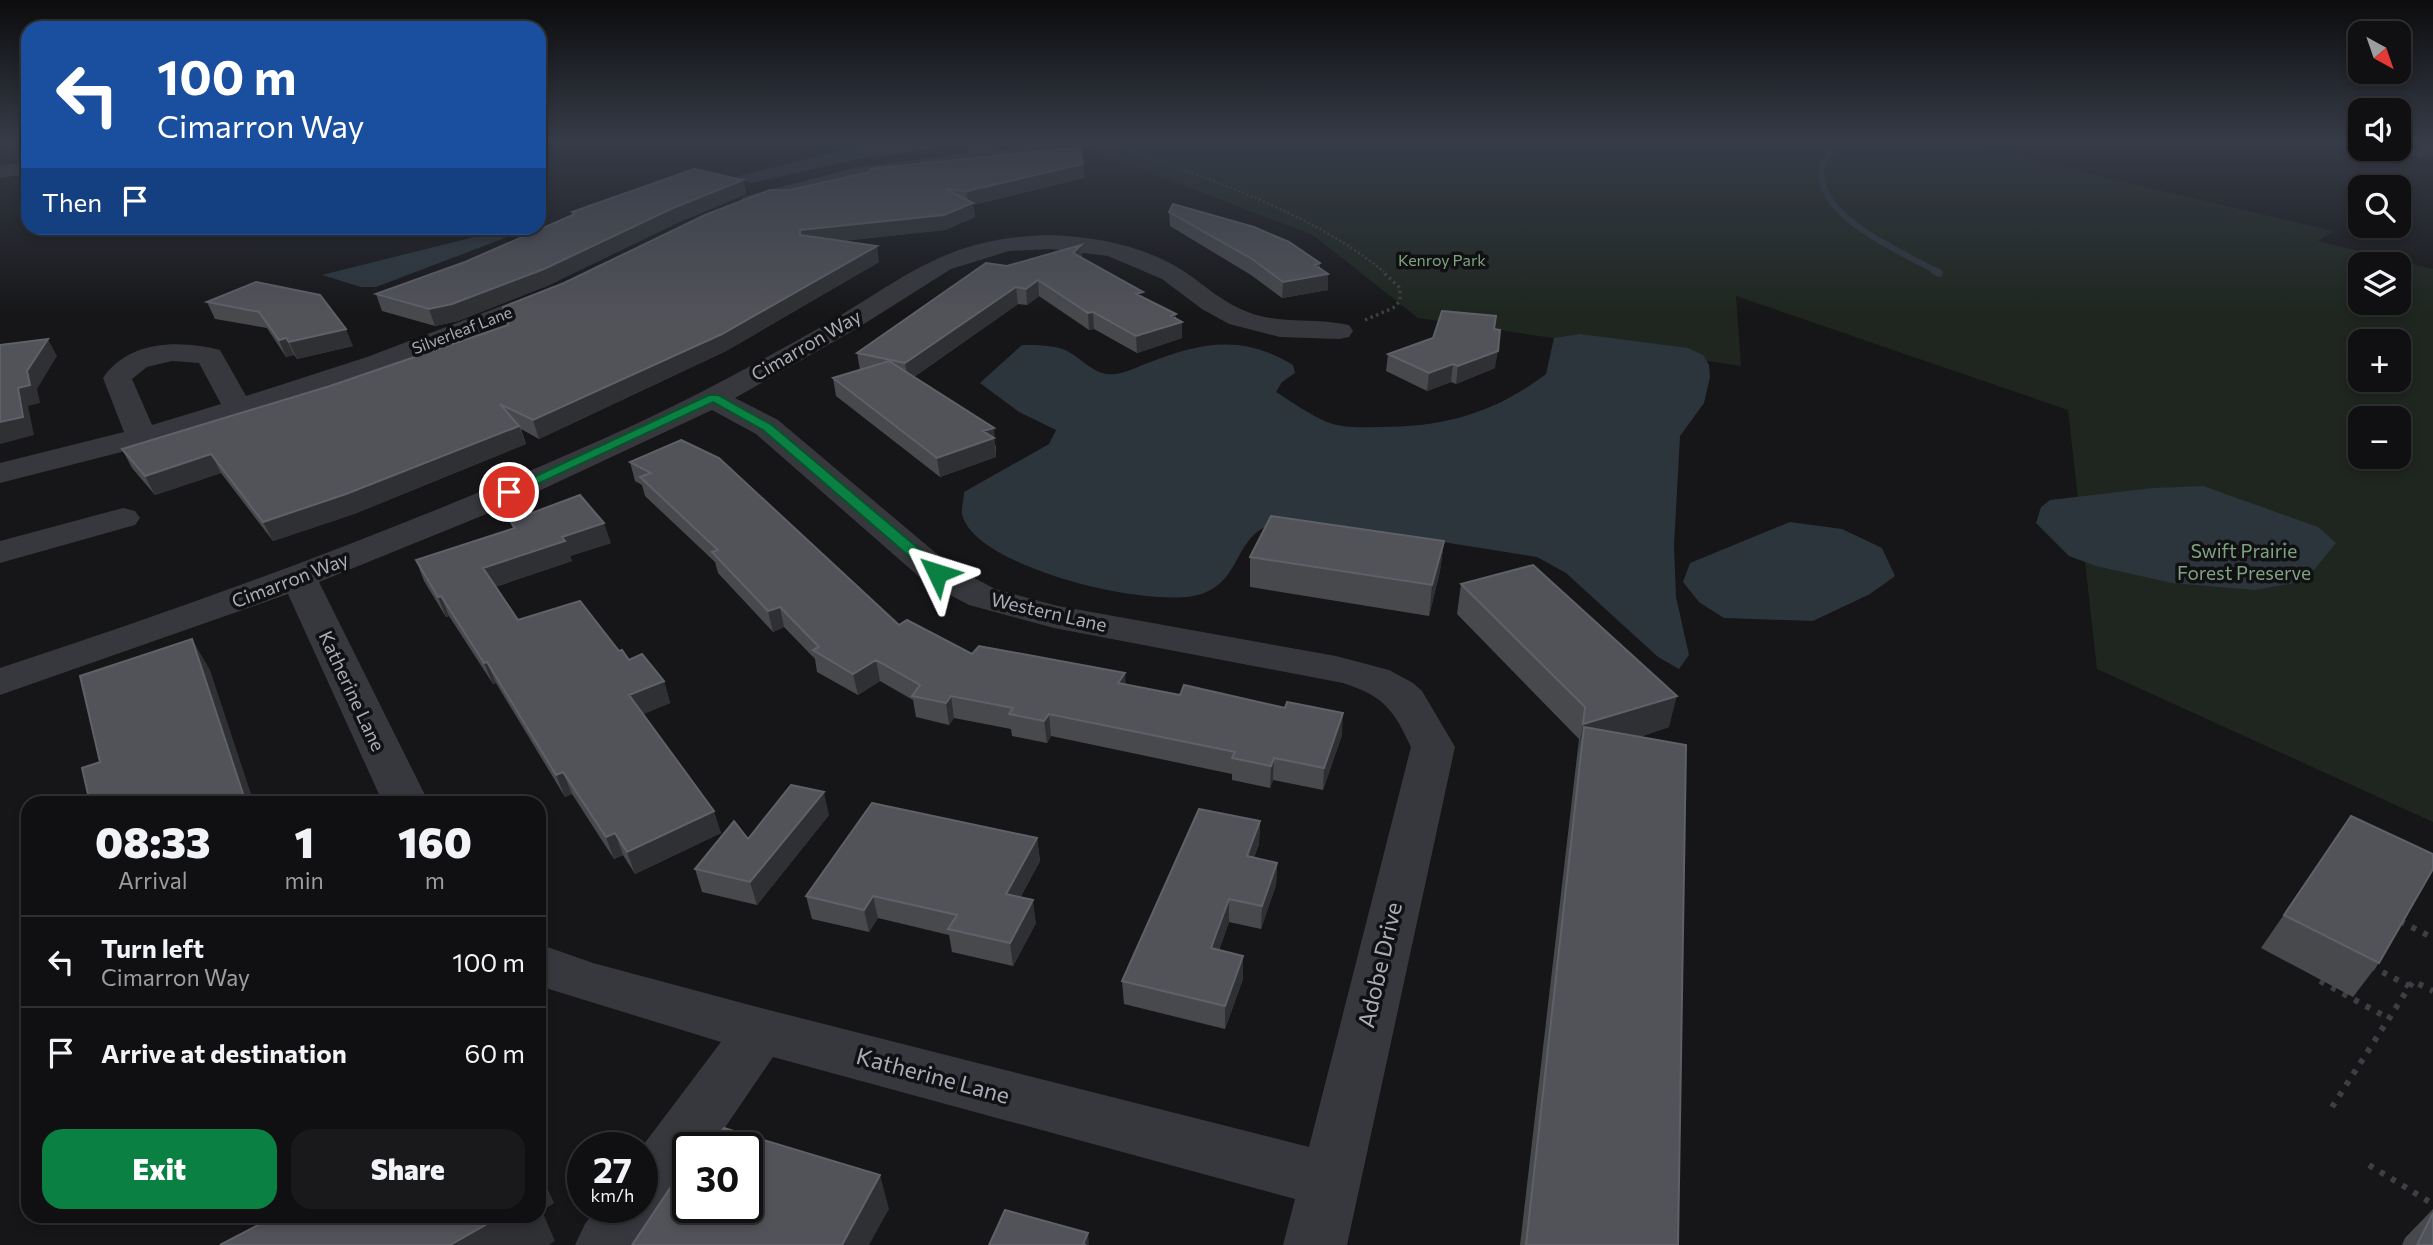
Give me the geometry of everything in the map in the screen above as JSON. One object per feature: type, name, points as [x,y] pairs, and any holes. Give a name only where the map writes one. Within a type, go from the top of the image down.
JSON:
[{"type":"street","points":[[723,213],[759,199]]},
{"type":"street","name":"Cimarron Way","points":[[0,682],[299,578],[552,474],[713,398],[852,320],[946,260],[1009,244],[1062,242],[1111,248],[1145,259],[1172,274],[1223,312],[1241,319],[1295,332],[1339,331]]},
{"type":"street","name":"Silverleaf Lane","points":[[0,473],[141,437],[377,363],[582,281]]},
{"type":"street","points":[[141,437],[117,378],[130,362],[178,349],[210,356],[238,408]]},
{"type":"street","name":"Western Lane","points":[[713,398],[767,427],[937,573],[982,597],[1054,617],[1336,668],[1375,678],[1402,693]]},
{"type":"street","points":[[0,552],[123,518]]},
{"type":"street","name":"Katherine Lane","points":[[299,578],[403,796]]},
{"type":"street","name":"Adobe Drive","points":[[1315,1245],[1433,747],[1413,704],[1402,693]]},
{"type":"street","name":"Katherine Lane","points":[[546,968],[589,983],[761,1031],[1329,1180]]},
{"type":"street","points":[[658,1174],[761,1031]]},
{"type":"street","points":[[607,1245],[623,1223]]},
{"type":"path","points":[[1259,199],[1341,239],[1384,270],[1400,288],[1400,301],[1382,313]]},
{"type":"path","points":[[2398,920],[2433,938]]},
{"type":"path","points":[[2371,965],[2409,986]]},
{"type":"path","points":[[2332,1107],[2413,981],[2433,991]]},
{"type":"path","points":[[2320,982],[2388,1018]]},
{"type":"path","points":[[2369,1165],[2433,1204]]},
{"type":"green space","name":"Swift Prairie Forest Preserve","points":[[1219,199],[2198,199],[2333,231],[2318,241],[2363,252],[2348,252],[2348,315],[2411,315],[2411,264],[2433,269],[2433,822],[2097,669],[2068,410],[1736,296],[1741,366],[1418,318],[1313,235]]},
{"type":"shaded area","points":[[482,235],[513,235],[376,287],[361,287],[322,275]]},
{"type":"shaded area","points":[[1580,334],[1688,348],[1703,355],[1709,365],[1710,377],[1704,403],[1680,436],[1674,546],[1676,597],[1689,655],[1679,669],[1658,657],[1566,573],[1537,557],[1311,521],[1286,522],[1263,528],[1254,535],[1224,579],[1204,593],[1181,597],[1149,596],[1111,591],[1032,568],[998,552],[974,534],[962,514],[964,492],[1049,444],[1056,430],[1019,412],[980,383],[1022,345],[1060,348],[1101,373],[1118,374],[1186,350],[1221,344],[1239,345],[1274,355],[1293,365],[1295,373],[1282,382],[1276,392],[1301,408],[1340,426],[1381,427],[1447,421],[1508,399],[1546,374],[1554,338]]},
{"type":"shaded area","points":[[2203,486],[2318,527],[2336,543],[2305,581],[2255,590],[2172,583],[2096,566],[2069,556],[2036,523],[2041,507],[2050,500],[2153,488]]},
{"type":"shaded area","points":[[1790,522],[1842,529],[1882,548],[1895,576],[1870,594],[1813,621],[1724,618],[1699,602],[1683,582],[1690,563]]},
{"type":"building","points":[[609,199],[695,199],[544,269],[452,304],[429,309],[376,294],[465,262],[527,235],[546,235],[546,227],[575,214],[572,212]]},
{"type":"building","points":[[746,199],[965,199],[973,203],[944,215],[800,230],[800,235],[877,246],[722,334],[533,420],[500,404],[519,426],[346,494],[263,522],[211,454],[145,476],[122,449],[330,386],[508,325],[503,307],[564,283],[705,215]]},
{"type":"building","points":[[1173,204],[1254,227],[1289,242],[1320,263],[1315,265],[1328,274],[1283,282],[1252,259],[1169,212]]},
{"type":"building","points":[[1081,245],[1073,253],[1143,292],[1136,294],[1176,314],[1171,316],[1182,322],[1136,336],[1093,312],[1088,313],[1038,280],[1026,289],[1016,287],[905,363],[857,353],[986,263],[1007,266]]},
{"type":"building","points":[[256,282],[320,295],[346,329],[289,342],[286,338],[279,340],[259,312],[207,302]]},
{"type":"building","points":[[1442,311],[1496,316],[1494,329],[1500,330],[1498,351],[1458,366],[1453,364],[1429,373],[1388,354],[1433,338]]},
{"type":"building","points":[[48,339],[27,371],[30,385],[18,388],[23,417],[0,422],[0,345]]},
{"type":"building","points":[[889,361],[994,428],[983,431],[994,438],[937,458],[833,378]]},
{"type":"building","points":[[681,440],[719,458],[899,625],[907,620],[972,654],[979,646],[1125,673],[1118,683],[1180,695],[1184,685],[1285,708],[1287,702],[1343,713],[1324,768],[1274,758],[1271,766],[1232,758],[1235,752],[1049,714],[1044,721],[1009,714],[1013,708],[951,696],[946,703],[912,696],[920,685],[876,660],[853,674],[813,650],[819,647],[780,607],[768,611],[712,552],[718,550],[640,477],[651,473],[630,462]]},
{"type":"building","points":[[580,495],[604,523],[562,537],[565,541],[483,568],[518,620],[580,601],[619,651],[622,650],[629,660],[642,654],[664,681],[629,695],[714,811],[627,852],[615,833],[606,837],[563,772],[556,775],[487,662],[484,663],[441,596],[438,597],[416,560],[515,528],[510,521]]},
{"type":"building","points":[[1271,516],[1444,541],[1432,585],[1250,557]]},
{"type":"building","points":[[1533,565],[1677,696],[1583,724],[1585,707],[1461,584]]},
{"type":"building","points":[[192,639],[244,796],[88,796],[82,768],[100,762],[80,676]]},
{"type":"building","points":[[1584,727],[1686,745],[1678,1245],[1526,1245]]},
{"type":"building","points":[[791,785],[824,792],[750,882],[695,869],[734,821],[748,839]]},
{"type":"building","points":[[872,803],[1037,838],[1006,894],[1033,900],[1010,943],[948,929],[957,915],[873,896],[864,910],[806,896]]},
{"type":"building","points":[[1199,809],[1260,821],[1247,856],[1277,863],[1262,906],[1229,899],[1211,948],[1243,956],[1225,1006],[1122,981]]},
{"type":"building","points":[[2351,816],[2433,854],[2433,869],[2379,963],[2284,915]]},
{"type":"building","points":[[724,1128],[737,1132],[721,1132]]},
{"type":"building","points":[[763,1140],[880,1175],[842,1245],[632,1245],[647,1223],[658,1223],[658,1206],[672,1185],[672,1223],[763,1223]]},
{"type":"building","points":[[1005,1210],[1088,1233],[1083,1244],[1086,1245],[989,1245]]},
{"type":"building","points":[[2433,1213],[2433,1245],[2417,1245]]},
{"type":"building","points":[[262,1223],[489,1223],[450,1245],[220,1245]]},
{"type":"waterway","points":[[1830,199],[1864,231],[1938,272]]},
{"type":"waterway","points":[[1935,271],[1939,273]]},
{"type":"route","points":[[509,492],[713,398],[767,427],[937,573]]},
{"type":"park label","name":"Kenroy Park","points":[[1442,260]]}]
